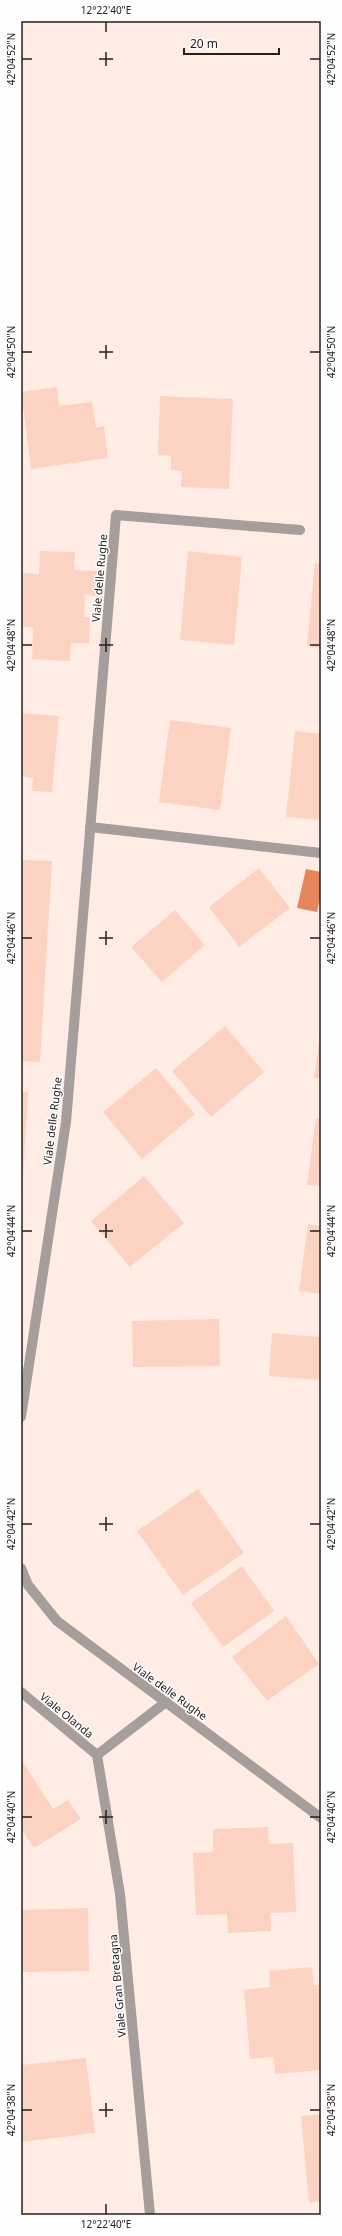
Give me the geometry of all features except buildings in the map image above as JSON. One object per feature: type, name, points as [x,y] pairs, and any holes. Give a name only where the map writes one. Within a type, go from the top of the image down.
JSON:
[{"type":"street","name":"Viale delle Rughe","points":[[21,1417],[66,1122],[116,514],[300,530]]},
{"type":"street","points":[[90,827],[321,853]]},
{"type":"street","name":"Viale delle Rughe","points":[[21,1568],[28,1585],[58,1621],[321,1818]]},
{"type":"street","name":"Viale Olanda","points":[[21,1692],[97,1756]]},
{"type":"street","points":[[97,1756],[166,1702]]},
{"type":"street","name":"Viale Gran Bretagna","points":[[97,1756],[120,1894],[150,2215]]},
{"type":"shaded area","points":[[306,869],[321,872],[321,894],[317,912],[297,908]]}]
